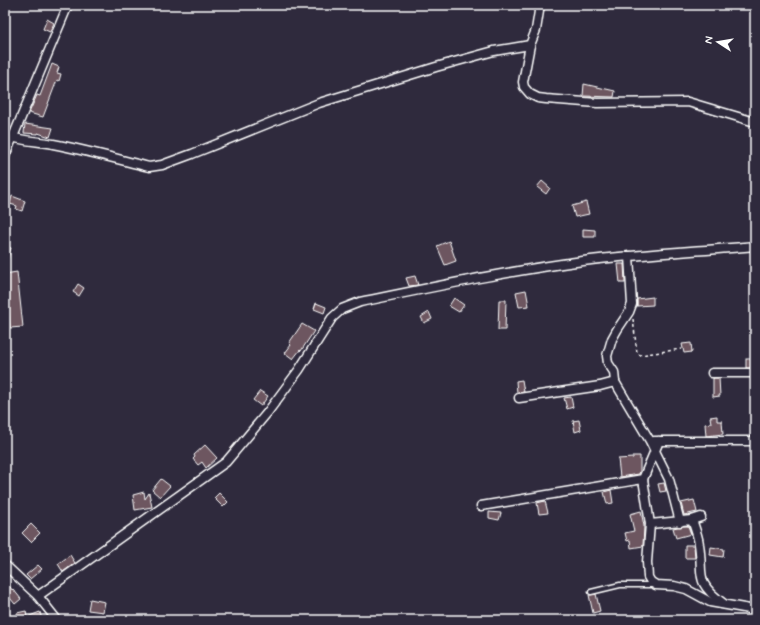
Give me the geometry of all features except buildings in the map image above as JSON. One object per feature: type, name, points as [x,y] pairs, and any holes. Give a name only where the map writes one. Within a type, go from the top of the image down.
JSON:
[{"type":"street","points":[[5,156],[8,136],[68,5]]},
{"type":"street","points":[[540,5],[536,30],[530,45],[523,82],[524,87],[532,96],[556,101],[596,103],[688,102],[755,122]]},
{"type":"street","points":[[8,136],[49,143],[149,166],[156,166],[192,154],[330,99],[494,51],[530,45]]},
{"type":"street","points":[[38,596],[226,462],[267,414],[299,370],[332,318],[342,309],[360,302],[498,275],[582,262],[628,256],[755,246]]},
{"type":"street","points":[[628,256],[632,307],[617,330],[608,351],[607,361],[614,372],[615,382],[650,441],[669,479],[680,522]]},
{"type":"street","points":[[712,373],[755,373]]},
{"type":"street","points":[[519,398],[600,386],[615,382]]},
{"type":"street","points":[[650,441],[755,442]]},
{"type":"street","points":[[659,441],[643,479],[650,524],[647,562],[648,577],[651,582],[656,585],[686,589],[692,591],[704,600],[755,610]]},
{"type":"street","points":[[481,506],[643,479]]},
{"type":"street","points":[[650,524],[680,522],[701,517]]},
{"type":"street","points":[[692,520],[699,543],[700,573],[702,581],[711,593],[724,605]]},
{"type":"street","points":[[5,565],[38,596],[57,620]]},
{"type":"lane","points":[[591,592],[620,585],[656,585]]},
{"type":"path","points":[[632,307],[637,353],[640,355],[681,349]]}]
